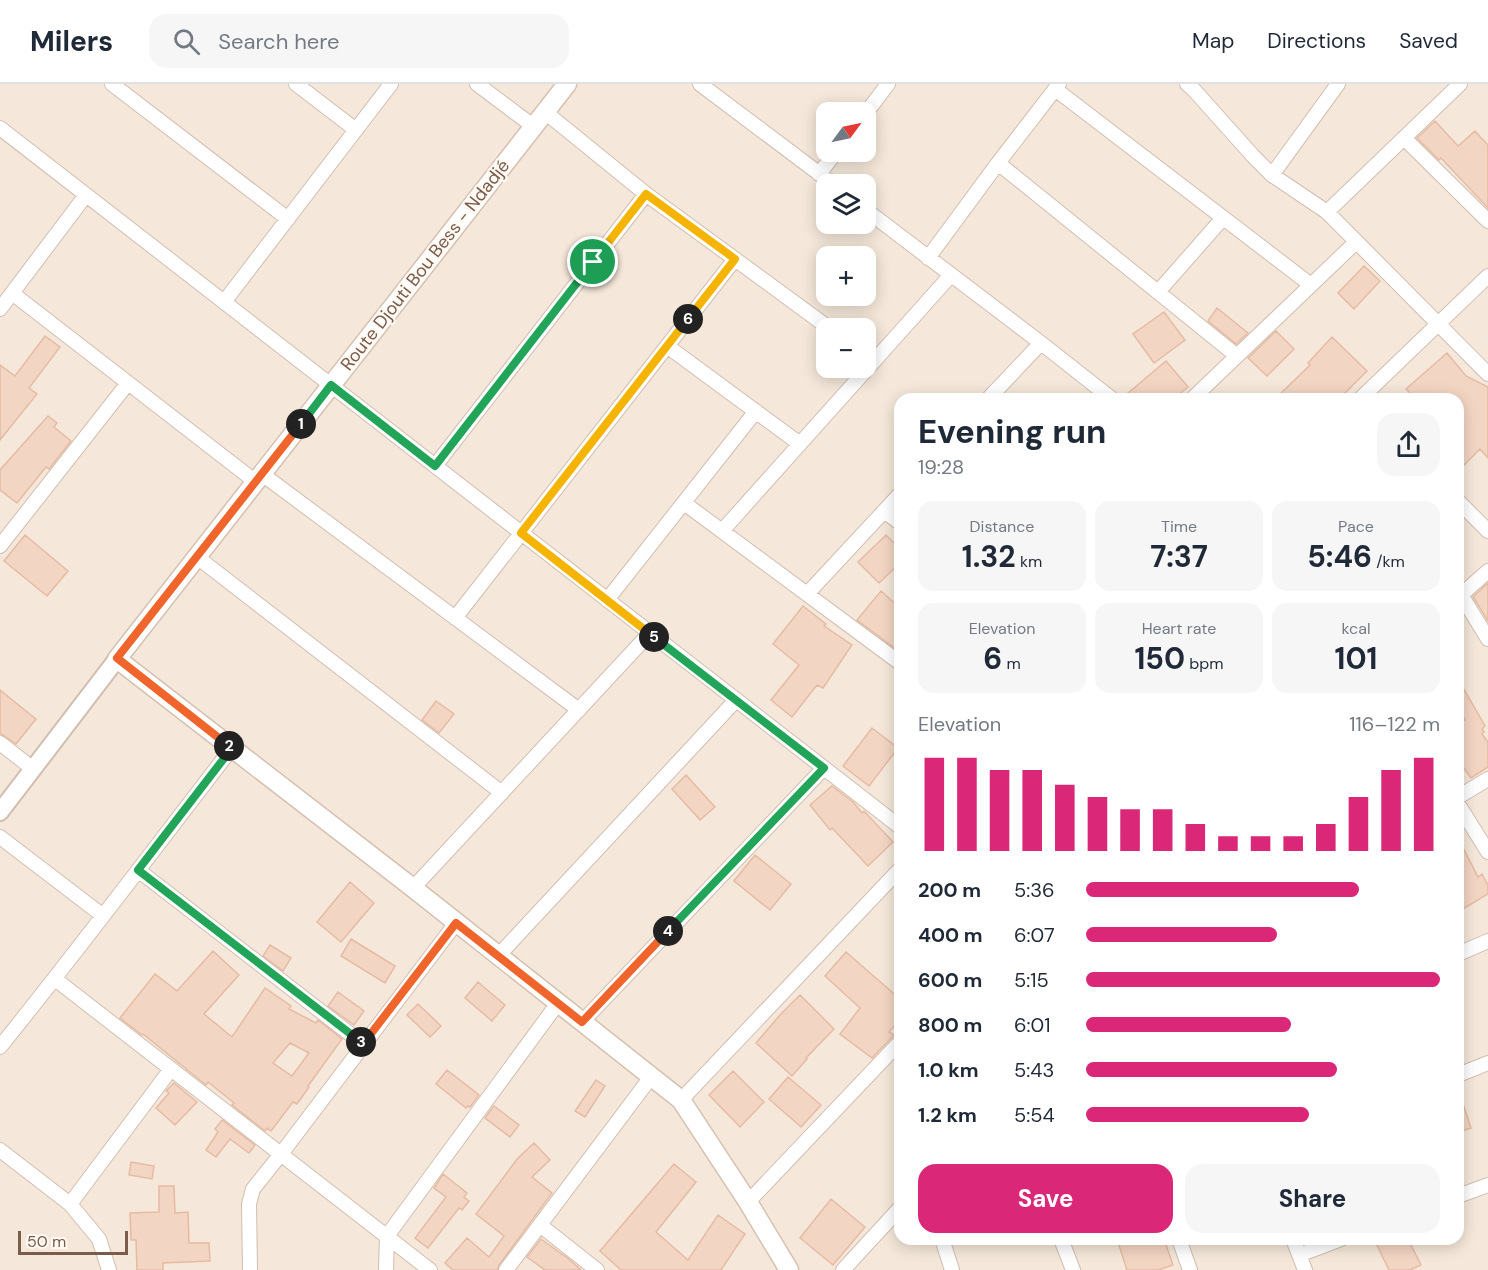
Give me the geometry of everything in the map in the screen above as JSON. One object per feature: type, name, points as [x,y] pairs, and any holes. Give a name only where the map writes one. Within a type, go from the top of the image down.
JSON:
[{"type":"main road","name":"Route Djouti Bou Bess - Ndadjé","points":[[117,658],[567,84]]},
{"type":"main road","points":[[117,658],[681,1100],[748,1202],[789,1270]]},
{"type":"street","points":[[112,84],[288,219]]},
{"type":"street","points":[[296,84],[356,130]]},
{"type":"street","points":[[224,302],[391,84]]},
{"type":"street","points":[[477,84],[539,119],[816,318]]},
{"type":"street","points":[[874,102],[888,84]]},
{"type":"street","points":[[1272,175],[1338,84]]},
{"type":"street","points":[[1327,213],[1461,84]]},
{"type":"street","points":[[704,85],[819,174],[828,162]]},
{"type":"street","points":[[928,258],[1057,86],[1311,285]]},
{"type":"street","points":[[1193,86],[1272,175],[1327,213],[1488,374]]},
{"type":"street","points":[[0,128],[894,822]]},
{"type":"street","points":[[1404,138],[1488,221]]},
{"type":"street","points":[[998,163],[1237,356]]},
{"type":"street","points":[[435,466],[646,194]]},
{"type":"street","points":[[0,309],[86,195]]},
{"type":"street","points":[[876,218],[1104,393]]},
{"type":"street","points":[[1158,292],[1223,218]]},
{"type":"street","points":[[1198,393],[1356,242]]},
{"type":"street","points":[[455,618],[735,259]]},
{"type":"street","points":[[876,352],[951,275]]},
{"type":"street","points":[[1366,393],[1488,276]]},
{"type":"street","points":[[12,293],[128,383],[579,710]]},
{"type":"street","points":[[994,393],[1041,343]]},
{"type":"street","points":[[667,346],[800,444]]},
{"type":"street","points":[[722,531],[800,444],[854,378]]},
{"type":"street","points":[[0,546],[128,383]]},
{"type":"street","points":[[607,600],[756,411]]},
{"type":"street","points":[[807,594],[894,500]]},
{"type":"street","points":[[684,502],[894,659]]},
{"type":"street","points":[[1464,507],[1488,531]]},
{"type":"street","points":[[884,511],[894,518]]},
{"type":"street","points":[[197,557],[502,793]]},
{"type":"street","points":[[1464,588],[1488,571]]},
{"type":"street","points":[[1464,600],[1488,639]]},
{"type":"street","points":[[413,888],[650,633]]},
{"type":"street","points":[[0,812],[117,658]]},
{"type":"street","points":[[498,956],[736,700]]},
{"type":"street","points":[[0,743],[33,769]]},
{"type":"street","points":[[0,1047],[232,748]]},
{"type":"street","points":[[582,1022],[824,768]]},
{"type":"street","points":[[1464,794],[1488,779]]},
{"type":"street","points":[[1464,814],[1488,852]]},
{"type":"street","points":[[0,837],[102,915]]},
{"type":"street","points":[[138,870],[363,1044]]},
{"type":"street","points":[[681,1100],[894,875]]},
{"type":"street","points":[[250,1270],[249,1204],[253,1189],[456,923]]},
{"type":"street","points":[[1464,951],[1488,941]]},
{"type":"street","points":[[55,979],[430,1270]]},
{"type":"street","points":[[386,1270],[387,1236],[558,1003]]},
{"type":"street","points":[[748,1202],[894,1048]]},
{"type":"street","points":[[1464,1073],[1488,1063]]},
{"type":"street","points":[[70,1204],[171,1069]]},
{"type":"street","points":[[506,1270],[651,1077]]},
{"type":"street","points":[[0,1150],[70,1204],[99,1239],[109,1270]]},
{"type":"street","points":[[1464,1194],[1488,1185]]},
{"type":"street","points":[[843,1270],[894,1215]]},
{"type":"street","points":[[540,1225],[597,1270]]},
{"type":"street","points":[[944,1245],[952,1270]]},
{"type":"street","points":[[1063,1245],[1073,1270]]},
{"type":"street","points":[[1181,1245],[1190,1270]]},
{"type":"street","points":[[1295,1245],[1305,1270]]},
{"type":"street","points":[[1299,1255],[1325,1245]]},
{"type":"shaded area","points":[[0,84],[1488,84],[1488,1270],[0,1270]]},
{"type":"building","points":[[1435,121],[1458,146],[1475,131],[1488,145],[1488,208],[1441,158],[1439,160],[1417,138]]},
{"type":"building","points":[[1364,266],[1380,281],[1354,309],[1338,293]]},
{"type":"building","points":[[1217,308],[1248,333],[1236,344],[1208,321]]},
{"type":"building","points":[[1164,312],[1185,340],[1154,363],[1133,334]]},
{"type":"building","points":[[1276,331],[1294,349],[1267,376],[1248,358]]},
{"type":"building","points":[[45,336],[60,347],[29,388],[37,394],[0,440],[0,365],[15,376]]},
{"type":"building","points":[[1332,337],[1367,371],[1345,393],[1281,393],[1310,365],[1308,363]]},
{"type":"building","points":[[1447,353],[1466,376],[1488,387],[1488,458],[1480,449],[1464,465],[1464,393],[1410,393],[1406,389]]},
{"type":"building","points":[[1166,361],[1188,387],[1180,393],[1128,393]]},
{"type":"building","points":[[48,416],[57,423],[54,427],[71,441],[49,469],[46,467],[17,503],[0,490],[0,470]]},
{"type":"building","points":[[25,535],[68,571],[47,596],[4,561]]},
{"type":"building","points":[[886,535],[894,543],[894,569],[879,583],[858,562]]},
{"type":"building","points":[[1488,583],[1488,621],[1473,597]]},
{"type":"building","points":[[881,591],[894,603],[894,648],[857,620]]},
{"type":"building","points":[[803,606],[826,624],[824,626],[852,645],[823,688],[817,685],[792,717],[771,700],[799,665],[773,644]]},
{"type":"building","points":[[1464,689],[1485,726],[1482,734],[1488,742],[1488,767],[1471,778],[1464,768]]},
{"type":"building","points":[[0,690],[36,719],[16,744],[0,733]]},
{"type":"building","points":[[436,701],[454,714],[439,733],[422,720]]},
{"type":"building","points":[[872,728],[894,745],[894,753],[869,786],[843,766]]},
{"type":"building","points":[[686,775],[715,807],[700,820],[672,789]]},
{"type":"building","points":[[832,786],[853,802],[862,813],[864,811],[893,842],[868,866],[832,828],[830,830],[810,805]]},
{"type":"building","points":[[1464,850],[1478,877],[1482,874],[1488,885],[1488,894],[1464,908]]},
{"type":"building","points":[[755,855],[791,884],[770,910],[734,881]]},
{"type":"building","points":[[350,882],[374,903],[341,942],[317,922]]},
{"type":"building","points":[[351,939],[395,966],[385,983],[341,956]]},
{"type":"building","points":[[270,945],[291,958],[283,971],[263,956]]},
{"type":"building","points":[[213,951],[239,975],[204,1014],[232,1037],[265,988],[291,1006],[289,1009],[316,1023],[318,1020],[342,1039],[297,1104],[293,1102],[271,1131],[267,1128],[265,1131],[208,1082],[206,1085],[120,1018],[155,974],[177,991]],"holes":[[[290,1043],[309,1053],[292,1076],[273,1063]]]},
{"type":"building","points":[[846,952],[894,994],[894,1026],[889,1032],[894,1035],[872,1058],[840,1034],[860,1008],[825,976]]},
{"type":"building","points":[[478,982],[505,1005],[492,1021],[465,998]]},
{"type":"building","points":[[338,992],[364,1011],[354,1025],[328,1006]]},
{"type":"building","points":[[800,995],[834,1029],[792,1076],[756,1043]]},
{"type":"building","points":[[418,1004],[441,1026],[430,1037],[407,1015]]},
{"type":"building","points":[[447,1070],[479,1095],[470,1107],[466,1108],[436,1084]]},
{"type":"building","points":[[733,1071],[764,1102],[740,1127],[709,1095]]},
{"type":"building","points":[[788,1077],[821,1105],[801,1127],[769,1099]]},
{"type":"building","points":[[596,1080],[605,1086],[585,1117],[575,1111]]},
{"type":"building","points":[[174,1083],[197,1102],[175,1125],[156,1108],[169,1093],[166,1091]]},
{"type":"building","points":[[494,1106],[519,1125],[510,1137],[485,1118]]},
{"type":"building","points":[[1464,1107],[1471,1128],[1464,1130]]},
{"type":"building","points":[[222,1120],[255,1145],[249,1153],[230,1139],[216,1157],[206,1150],[218,1132],[215,1129]]},
{"type":"building","points":[[534,1143],[550,1160],[532,1177],[552,1193],[497,1270],[453,1270],[445,1263],[467,1238],[489,1257],[504,1236],[476,1214],[518,1158]]},
{"type":"building","points":[[131,1162],[154,1166],[152,1179],[129,1175]]},
{"type":"building","points":[[674,1164],[696,1182],[656,1232],[688,1260],[718,1215],[745,1234],[721,1270],[621,1270],[600,1251]]},
{"type":"building","points":[[443,1174],[467,1193],[464,1197],[469,1201],[462,1210],[459,1208],[428,1248],[415,1238],[446,1197],[434,1188]]},
{"type":"building","points":[[159,1186],[174,1186],[175,1213],[188,1212],[189,1243],[209,1243],[210,1261],[163,1263],[163,1270],[137,1270],[136,1240],[131,1240],[130,1213],[159,1212]]},
{"type":"building","points":[[831,1199],[865,1227],[833,1265],[800,1238]]},
{"type":"building","points":[[541,1239],[581,1270],[545,1270],[527,1257]]},
{"type":"building","points":[[1119,1245],[1166,1245],[1173,1265],[1158,1270],[1127,1270]]},
{"type":"building","points":[[1377,1245],[1411,1245],[1421,1265],[1410,1270],[1389,1270]]},
{"type":"route","points":[[646,194],[735,259],[521,533],[824,768],[582,1022],[456,923],[363,1044],[138,870],[232,748],[117,658],[331,385],[435,466],[593,262],[646,194]]}]
